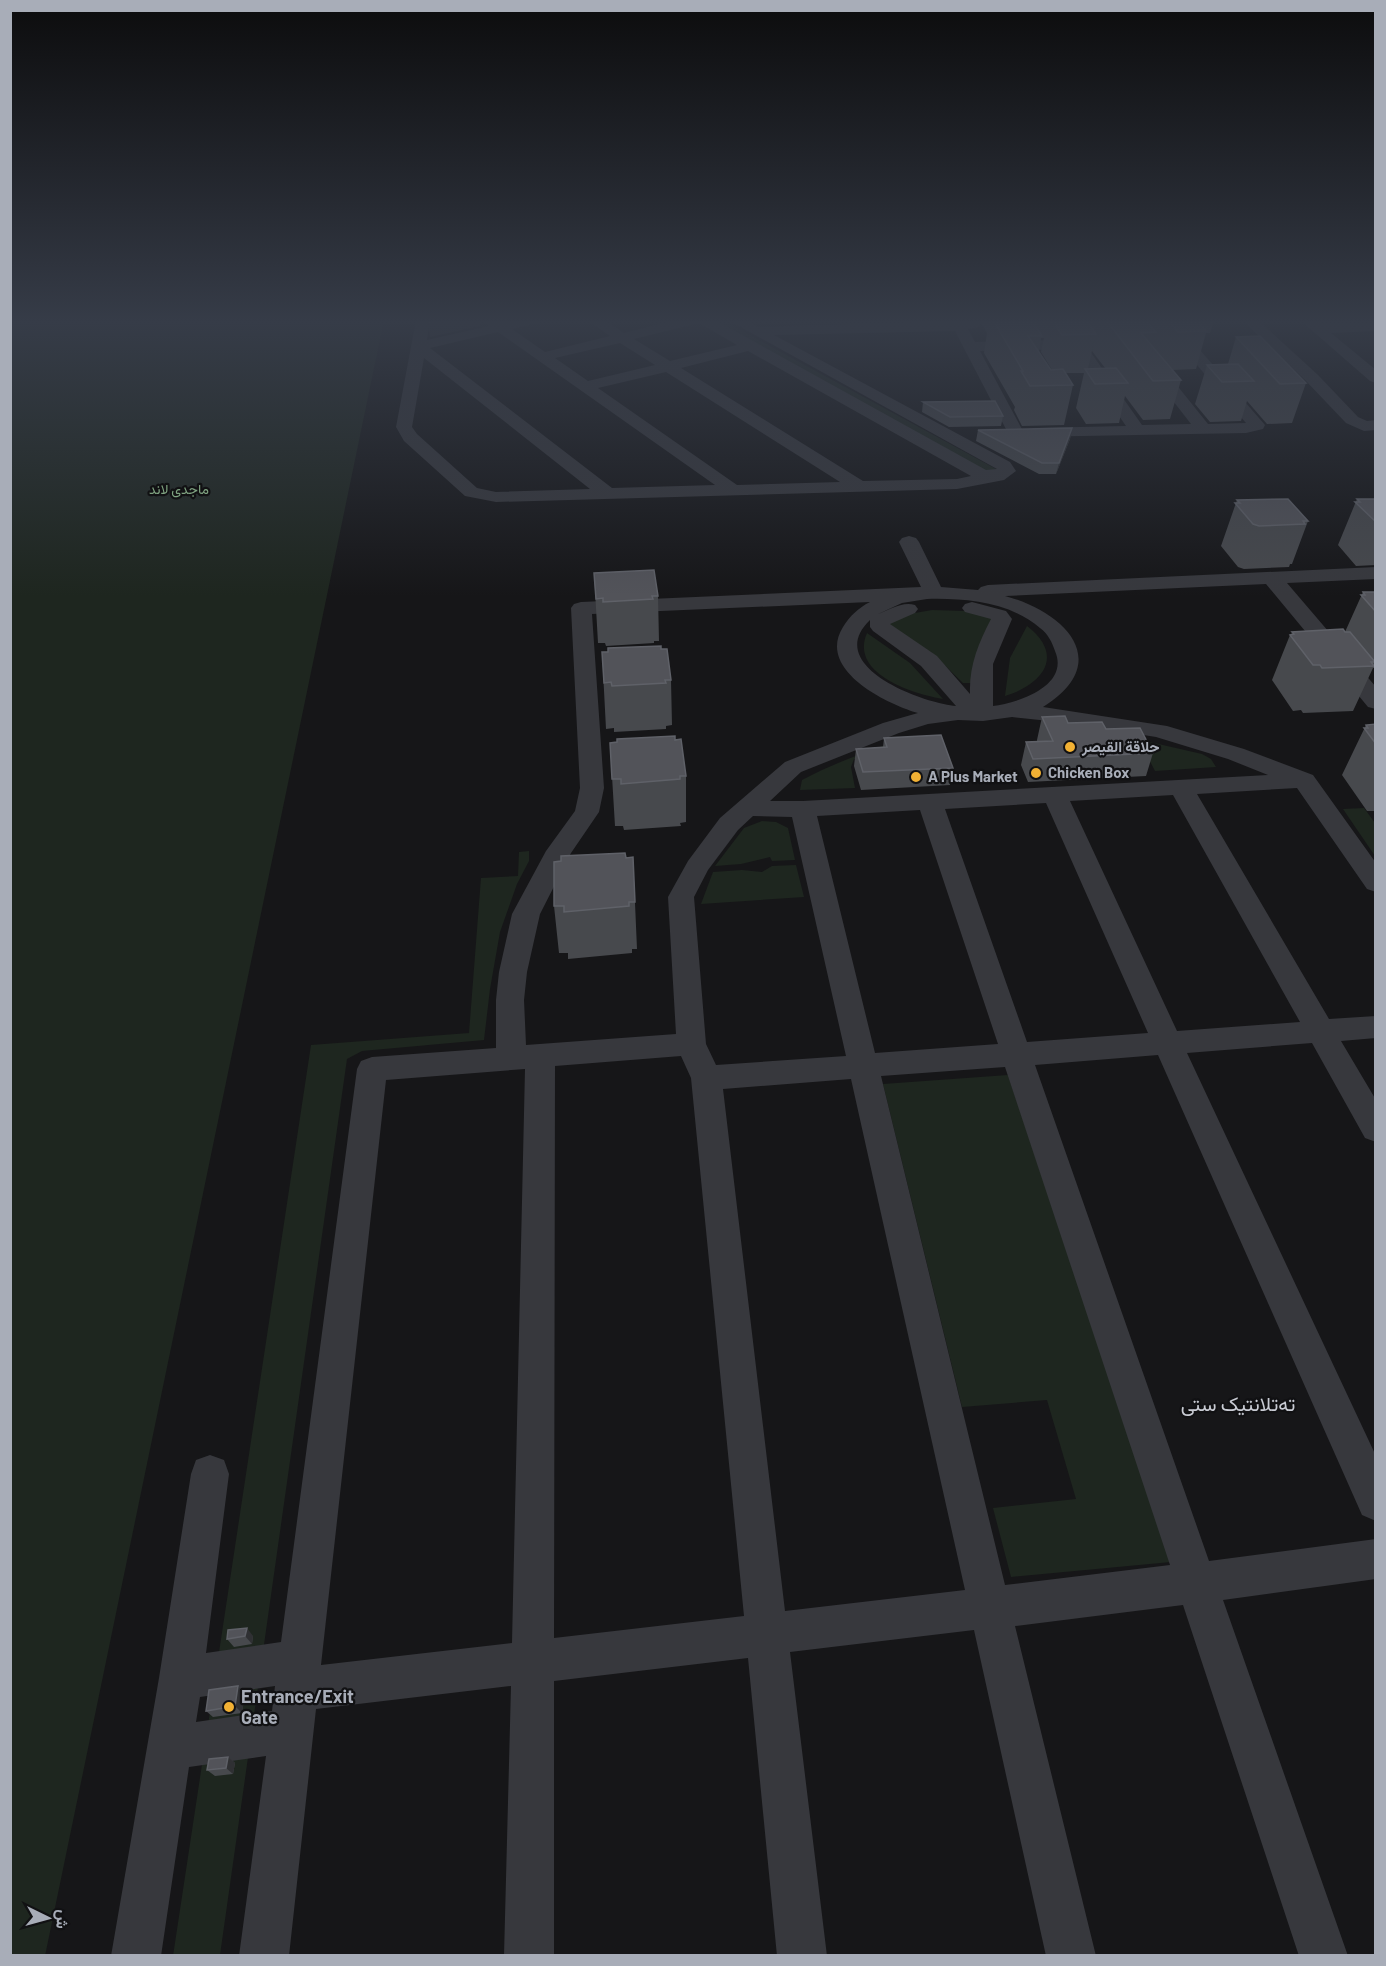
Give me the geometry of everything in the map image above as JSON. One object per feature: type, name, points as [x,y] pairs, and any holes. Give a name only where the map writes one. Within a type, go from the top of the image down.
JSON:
[{"type":"street","points":[[407,412],[404,427],[410,437],[471,492],[496,497],[968,483],[998,477],[1007,471],[1004,466],[899,412]]},
{"type":"street","points":[[502,412],[608,494]]},
{"type":"street","points":[[621,412],[734,490]]},
{"type":"street","points":[[741,412],[860,487]]},
{"type":"street","points":[[875,412],[982,475],[998,477]]},
{"type":"street","points":[[1005,412],[1016,433]]},
{"type":"street","points":[[1068,412],[1080,432]]},
{"type":"street","points":[[1124,412],[1137,430]]},
{"type":"street","points":[[1190,412],[1203,429]]},
{"type":"street","points":[[946,435],[1249,428],[1257,424],[1246,412]]},
{"type":"street","points":[[1344,412],[1350,418],[1372,429]]},
{"type":"street","points":[[909,542],[934,593]]},
{"type":"street","points":[[529,1956],[533,1661],[526,1057],[513,972],[526,914],[559,851],[587,812],[592,788],[581,608],[1376,573]]},
{"type":"street","points":[[1272,578],[1376,702]]},
{"type":"street","points":[[907,713],[860,673],[850,656],[848,639],[857,621],[873,608],[900,597],[934,593],[972,595],[1002,602],[1029,613],[1050,627],[1064,644],[1068,662],[1063,680],[1048,694],[1026,705],[1005,711]]},
{"type":"street","points":[[934,605],[965,607],[1001,616],[1002,621],[992,636],[982,659],[980,678],[971,713],[941,673],[915,650],[880,627],[879,622],[906,609],[934,605]]},
{"type":"street","points":[[1048,694],[1046,702],[1050,709],[1068,716]]},
{"type":"street","points":[[802,1956],[767,1633],[698,1061],[681,897],[697,867],[729,824],[793,767],[907,713],[1005,711],[1068,716],[1159,731],[1236,754],[1304,780],[1376,883]]},
{"type":"street","points":[[748,808],[803,809],[1304,780]]},
{"type":"street","points":[[1181,787],[1376,1129]]},
{"type":"street","points":[[1055,795],[1376,1501]]},
{"type":"street","points":[[930,802],[1324,1956]]},
{"type":"street","points":[[803,809],[1071,1956]]},
{"type":"street","points":[[264,1956],[372,1070],[526,1057],[863,1066],[1376,1027]]},
{"type":"street","points":[[136,1956],[181,1678],[210,1474]]},
{"type":"street","points":[[181,1678],[296,1693],[533,1661],[1197,1583],[1376,1559]]},
{"type":"street","points":[[169,1748],[296,1693]]},
{"type":"green space","name":"ماجدی لاند","points":[[11,412],[365,412],[45,1956],[10,1955]]},
{"type":"green space","points":[[879,412],[891,412],[997,469],[988,472]]},
{"type":"green space","points":[[932,610],[965,611],[996,618],[975,683],[963,683],[932,653],[886,625],[909,614]]},
{"type":"green space","points":[[1027,626],[1039,637],[1045,648],[1047,658],[1044,668],[1039,677],[1030,685],[1005,696],[1010,658]]},
{"type":"green space","points":[[867,633],[910,663],[943,699],[901,687],[875,671],[867,660],[864,647]]},
{"type":"green space","points":[[1128,737],[1202,754],[1211,759],[1216,767],[1155,771],[1140,742]]},
{"type":"green space","points":[[891,743],[879,758],[854,759],[851,767],[855,788],[800,790],[802,780]]},
{"type":"green space","points":[[1364,808],[1375,823],[1375,856],[1343,809]]},
{"type":"green space","points":[[762,821],[776,822],[788,828],[795,860],[772,861],[770,857],[741,864],[715,866],[744,828]]},
{"type":"green space","points":[[529,851],[529,861],[517,884],[500,932],[484,1040],[362,1051],[347,1059],[220,1955],[173,1956],[311,1045],[469,1033],[481,878],[518,876],[519,852]]},
{"type":"green space","points":[[796,865],[804,897],[701,904],[713,872],[742,870],[762,872],[772,866]]},
{"type":"green space","points":[[1008,1075],[1171,1562],[1011,1577],[993,1508],[1076,1499],[1047,1400],[962,1407],[883,1084]]},
{"type":"building","points":[[941,412],[1001,412],[1003,416],[950,417]]},
{"type":"building","points":[[1072,428],[1059,463],[1042,463],[978,430]]},
{"type":"building","points":[[1288,499],[1308,521],[1303,521],[1305,524],[1259,526],[1253,524],[1235,503],[1240,503],[1237,500]]},
{"type":"building","points":[[1357,499],[1376,499],[1376,522],[1355,502],[1360,502]]},
{"type":"building","points":[[654,570],[658,596],[652,596],[653,599],[603,602],[603,598],[596,599],[594,573]]},
{"type":"building","points":[[1363,592],[1376,592],[1376,612],[1361,595],[1365,595]]},
{"type":"building","points":[[1343,629],[1345,632],[1350,632],[1375,662],[1371,662],[1374,666],[1322,668],[1320,665],[1313,665],[1290,635],[1294,634],[1292,632]]},
{"type":"building","points":[[661,646],[661,649],[667,649],[671,680],[665,680],[666,683],[612,686],[611,682],[604,683],[602,652],[608,652],[608,648]]},
{"type":"building","points":[[1065,716],[1068,723],[1102,722],[1106,729],[1140,728],[1153,753],[1033,759],[1026,742],[1053,741],[1042,717]]},
{"type":"building","points":[[1376,724],[1376,744],[1364,728],[1368,728],[1366,725]]},
{"type":"building","points":[[941,735],[953,768],[863,772],[856,749],[887,747],[884,738]]},
{"type":"building","points":[[675,736],[675,740],[681,739],[686,776],[680,776],[680,779],[621,784],[621,779],[612,779],[610,743],[617,742],[617,739]]},
{"type":"building","points":[[625,853],[626,858],[633,857],[635,902],[629,902],[629,906],[564,912],[564,906],[554,906],[554,862],[561,861],[561,856]]},
{"type":"building","points":[[247,1628],[245,1636],[227,1639],[228,1630]]},
{"type":"building","points":[[238,1686],[235,1706],[206,1711],[209,1690]]},
{"type":"building","points":[[228,1757],[226,1768],[207,1770],[209,1759]]},
{"type":"place","name":"حلاقة القيصر","points":[[1070,747]]},
{"type":"place","name":"Chicken Box","points":[[1036,773]]},
{"type":"place","name":"A Plus Market","points":[[916,777]]},
{"type":"place","name":"Entrance/Exit Gate","points":[[229,1707]]},
{"type":"district","name":"تەتلانتیک ستی","points":[[1238,1404]]}]
